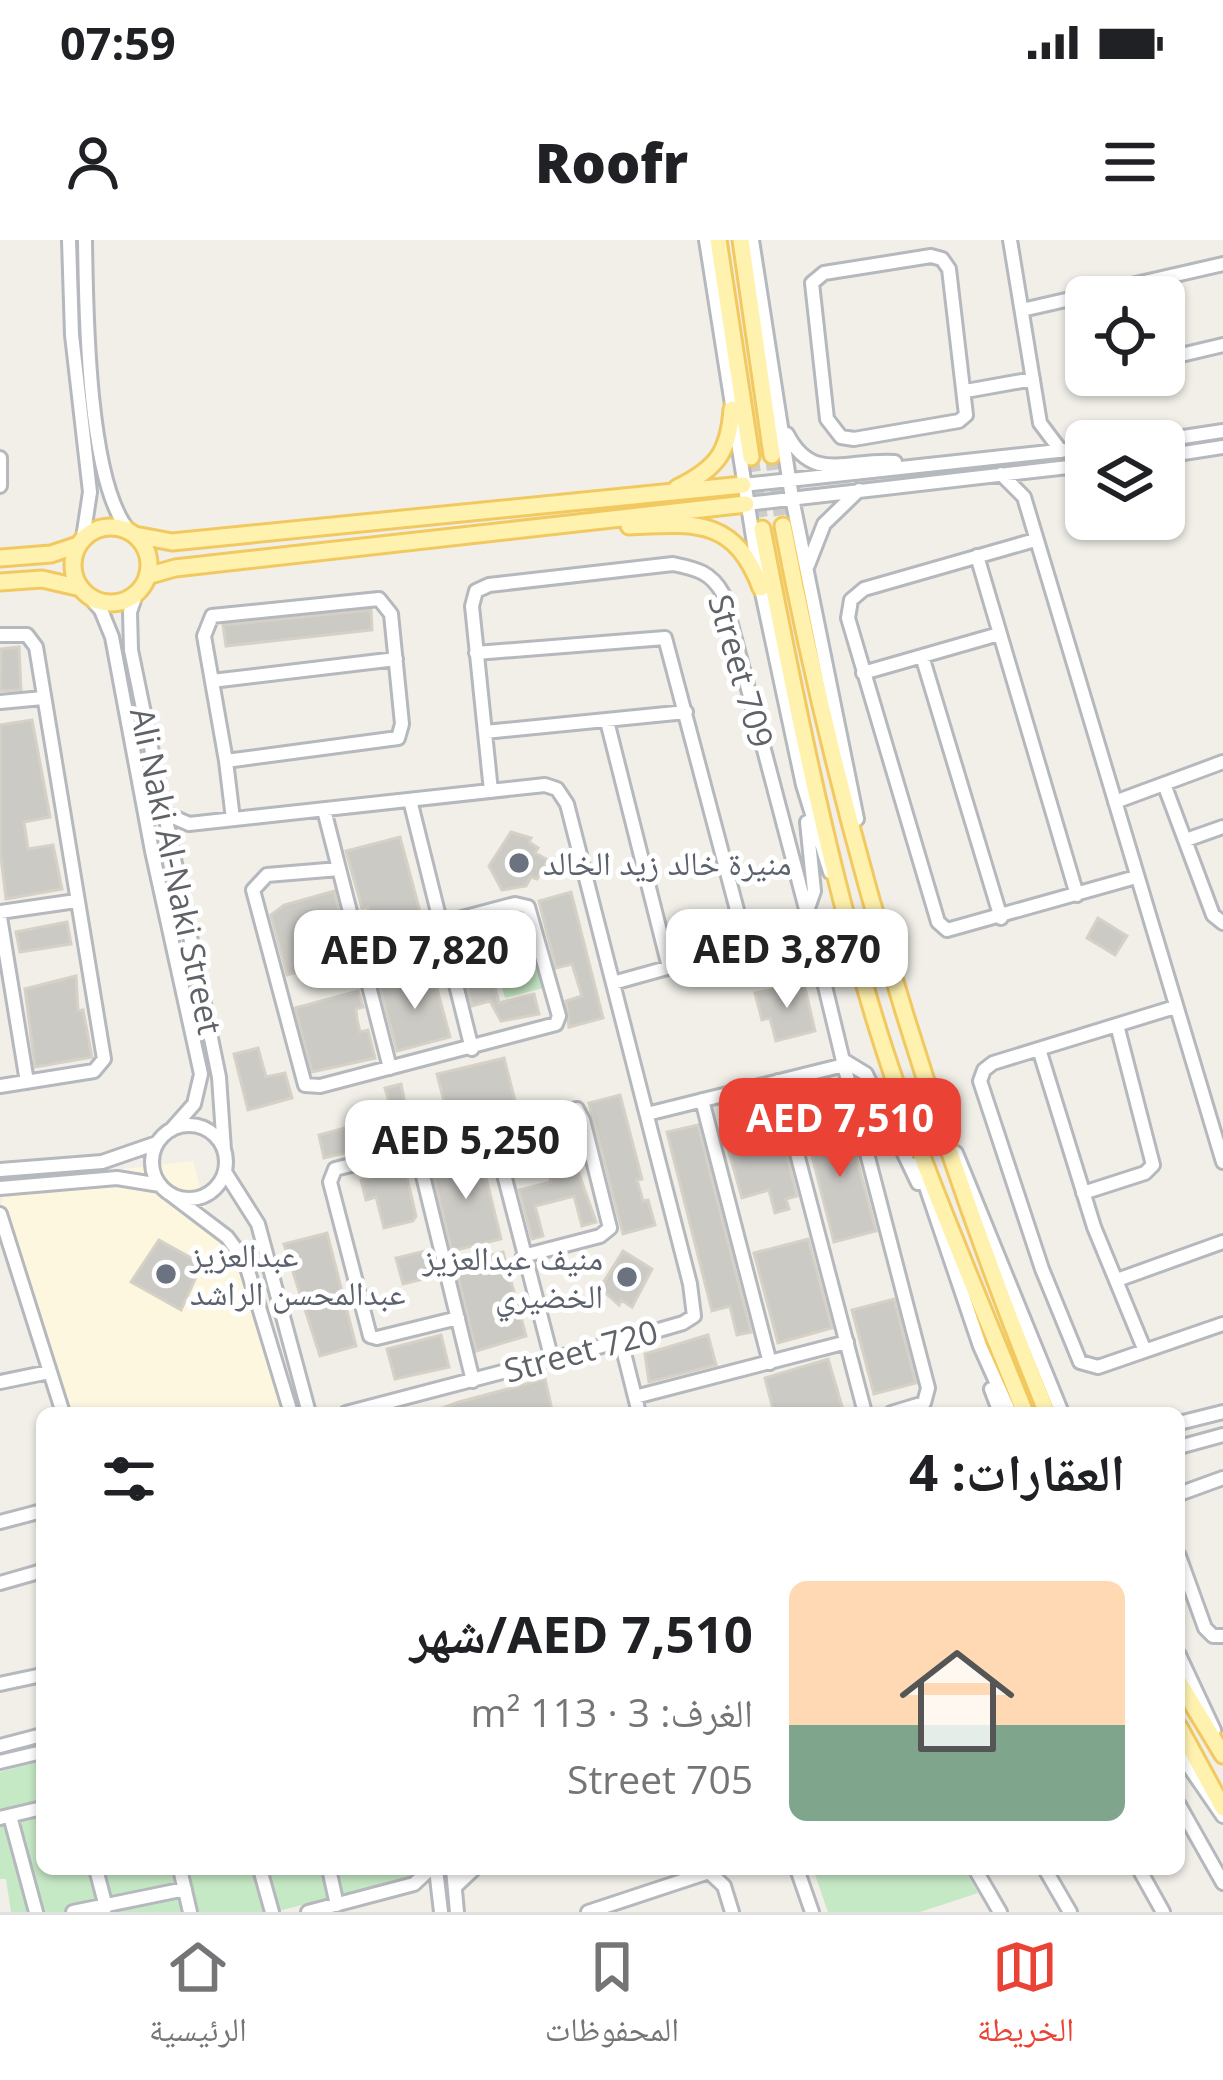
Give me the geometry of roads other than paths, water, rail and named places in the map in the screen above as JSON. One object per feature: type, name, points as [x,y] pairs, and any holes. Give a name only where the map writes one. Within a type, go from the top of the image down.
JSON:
[{"type":"main road","points":[[718,240],[751,457]]},
{"type":"main road","points":[[741,240],[772,455]]},
{"type":"main road","points":[[664,494],[719,461],[729,441],[732,409]]},
{"type":"main road","points":[[0,559],[51,554],[108,526],[169,543],[743,485]]},
{"type":"main road","points":[[147,576],[175,568],[746,504]]},
{"type":"main road","points":[[578,521],[712,528],[742,550],[761,588]]},
{"type":"main road","points":[[783,526],[823,727],[865,880],[937,1120],[1045,1407]]},
{"type":"main road","points":[[762,529],[838,882],[900,1093],[1022,1407]]},
{"type":"main road","points":[[0,583],[42,579],[109,603],[136,594],[147,576],[147,553],[132,533]]},
{"type":"main road","points":[[80,542],[73,571],[84,592]]},
{"type":"main road","points":[[1185,1692],[1221,1752]]},
{"type":"main road","points":[[1185,1739],[1223,1812]]},
{"type":"street","points":[[69,240],[74,354],[91,502],[80,542]]},
{"type":"street","points":[[85,240],[103,470],[113,509],[132,533]]},
{"type":"street","points":[[706,240],[761,588],[803,785],[824,857],[838,882]]},
{"type":"street","points":[[752,240],[793,497],[865,880]]},
{"type":"street","points":[[1010,240],[1040,423],[1061,451]]},
{"type":"street","points":[[931,256],[943,259],[949,269],[966,391],[968,410],[959,421],[854,439],[837,435],[827,419],[812,283],[824,273],[931,256]]},
{"type":"street","points":[[1171,276],[1223,264]]},
{"type":"street","points":[[1022,310],[1065,300]]},
{"type":"street","points":[[1185,354],[1223,345]]},
{"type":"street","points":[[966,391],[1033,379]]},
{"type":"street","points":[[780,420],[797,452],[813,464],[880,461],[914,466]]},
{"type":"street","points":[[1026,454],[1040,423]]},
{"type":"street","points":[[1185,437],[1223,431]]},
{"type":"street","points":[[1185,453],[1223,447]]},
{"type":"street","points":[[743,485],[1065,451]]},
{"type":"street","points":[[0,458],[0,486]]},
{"type":"street","points":[[746,504],[1065,466]]},
{"type":"street","points":[[1024,497],[1031,477],[1042,469]]},
{"type":"street","points":[[1001,474],[1024,497],[1223,1162]]},
{"type":"street","points":[[807,572],[824,524],[861,489]]},
{"type":"street","points":[[1035,540],[853,596],[848,618],[863,673],[938,922],[953,931],[1136,877]]},
{"type":"street","points":[[977,556],[1077,895]]},
{"type":"street","name":"Street 709","points":[[491,791],[472,598],[482,587],[673,564],[700,570],[714,579],[723,595],[807,911],[928,1388],[924,1402],[909,1407]]},
{"type":"street","name":"Ali Naki Al-Naki Street","points":[[84,592],[101,610],[112,637],[201,1074],[194,1104],[171,1130]]},
{"type":"street","name":"Ali Naki Al-Naki Street","points":[[136,594],[130,612],[131,650],[219,1077],[224,1150]]},
{"type":"street","points":[[226,761],[394,741],[403,728],[396,659],[391,614],[379,599],[224,611],[212,616],[205,627],[233,819]]},
{"type":"street","points":[[0,635],[23,633],[33,640],[103,1062],[94,1071],[0,1086]]},
{"type":"street","points":[[863,673],[999,634]]},
{"type":"street","points":[[476,652],[659,636],[668,642],[746,944]]},
{"type":"street","points":[[922,656],[1001,918]]},
{"type":"street","points":[[212,681],[396,659]]},
{"type":"street","points":[[0,702],[44,698]]},
{"type":"street","points":[[485,732],[686,712]]},
{"type":"street","points":[[607,721],[669,967]]},
{"type":"street","points":[[1114,802],[1223,762]]},
{"type":"street","points":[[1164,784],[1213,915],[1223,923]]},
{"type":"street","name":"Street 720","points":[[162,812],[190,824],[545,785],[564,796],[695,1310],[683,1323],[393,1407]]},
{"type":"street","points":[[803,785],[814,886],[807,911]]},
{"type":"street","points":[[410,800],[472,1048]]},
{"type":"street","points":[[324,810],[390,1068]]},
{"type":"street","points":[[168,845],[190,824]]},
{"type":"street","points":[[1186,841],[1223,827]]},
{"type":"street","points":[[339,869],[267,875],[253,890],[305,1085],[320,1086],[549,1029],[559,1016],[524,903],[440,924]]},
{"type":"street","points":[[27,1082],[0,915],[76,901]]},
{"type":"street","points":[[614,983],[811,928]]},
{"type":"street","points":[[1175,1007],[988,1066],[980,1082],[1042,1269],[1082,1364],[1098,1367],[1223,1324]]},
{"type":"street","points":[[1082,1193],[1145,1174],[1153,1165],[1117,1025]]},
{"type":"street","points":[[1039,1049],[1082,1193],[1145,1351]]},
{"type":"street","points":[[647,1114],[845,1068],[866,1074],[928,1197]]},
{"type":"street","points":[[778,1082],[863,1407]]},
{"type":"street","points":[[900,1093],[928,1197],[998,1407]]},
{"type":"street","points":[[702,1100],[770,1363]]},
{"type":"street","points":[[458,1318],[372,1338],[330,1182],[335,1169],[577,1109],[611,1223],[600,1236],[524,1256]]},
{"type":"street","points":[[937,1120],[970,1183],[1060,1407]]},
{"type":"street","points":[[0,1170],[101,1162],[158,1142],[171,1130],[202,1127],[224,1150],[225,1172],[258,1224],[307,1407]]},
{"type":"street","points":[[492,1128],[552,1360]]},
{"type":"street","points":[[158,1142],[152,1164],[165,1189],[227,1237],[245,1261],[289,1407]]},
{"type":"street","points":[[416,1147],[473,1381]]},
{"type":"street","points":[[0,1201],[7,1187],[117,1178],[165,1189],[179,1198],[202,1196],[225,1172]]},
{"type":"street","points":[[0,1214],[61,1407]]},
{"type":"street","points":[[1117,1280],[1223,1241]]},
{"type":"street","points":[[621,1341],[638,1407]]},
{"type":"street","points":[[635,1396],[847,1342]]},
{"type":"street","points":[[985,1358],[1007,1407]]},
{"type":"street","points":[[0,1382],[49,1372]]},
{"type":"street","points":[[1052,1388],[1067,1407]]},
{"type":"street","points":[[1185,1418],[1223,1411]]},
{"type":"street","points":[[1185,1445],[1223,1435]]},
{"type":"street","points":[[1185,1491],[1223,1478]]},
{"type":"street","points":[[0,1522],[36,1513]]},
{"type":"street","points":[[0,1583],[36,1573]]},
{"type":"street","points":[[1185,1573],[1205,1628],[1213,1636],[1223,1636]]},
{"type":"street","points":[[1185,1669],[1221,1752]]},
{"type":"street","points":[[1,1680],[36,1676]]},
{"type":"street","points":[[0,1745],[36,1736]]},
{"type":"street","points":[[0,1762],[36,1753]]},
{"type":"street","points":[[1185,1760],[1223,1812]]},
{"type":"street","points":[[36,1809],[5,1817],[36,1912]]},
{"type":"street","points":[[1185,1816],[1223,1882]]},
{"type":"street","points":[[98,1875],[106,1906]]},
{"type":"street","points":[[181,1875],[190,1912]]},
{"type":"street","points":[[262,1875],[272,1912]]},
{"type":"street","points":[[330,1875],[337,1905]]},
{"type":"street","points":[[308,1912],[415,1884],[426,1875]]},
{"type":"street","points":[[434,1875],[440,1905]]},
{"type":"street","points":[[454,1875],[457,1912]]},
{"type":"street","points":[[455,1887],[468,1875]]},
{"type":"street","points":[[588,1912],[700,1875]]},
{"type":"street","points":[[712,1875],[724,1886],[732,1912]]},
{"type":"street","points":[[799,1875],[812,1912]]},
{"type":"street","points":[[978,1875],[1000,1912]]},
{"type":"street","points":[[1048,1875],[1070,1912]]},
{"type":"street","points":[[1142,1875],[1163,1912]]},
{"type":"street","points":[[415,1884],[440,1905]]},
{"type":"street","points":[[74,1912],[184,1889]]},
{"type":"tunnel","points":[[772,455],[783,526]]},
{"type":"tunnel","points":[[751,457],[762,529]]},
{"type":"place","name":"منيرة خالد زيد الخالد","points":[[519,863]]},
{"type":"place","name":"عبدالعزيز عبدالمحسن الراشد","points":[[166,1274]]},
{"type":"place","name":"منيف عبدالعزيز الخضيري","points":[[627,1277]]}]
